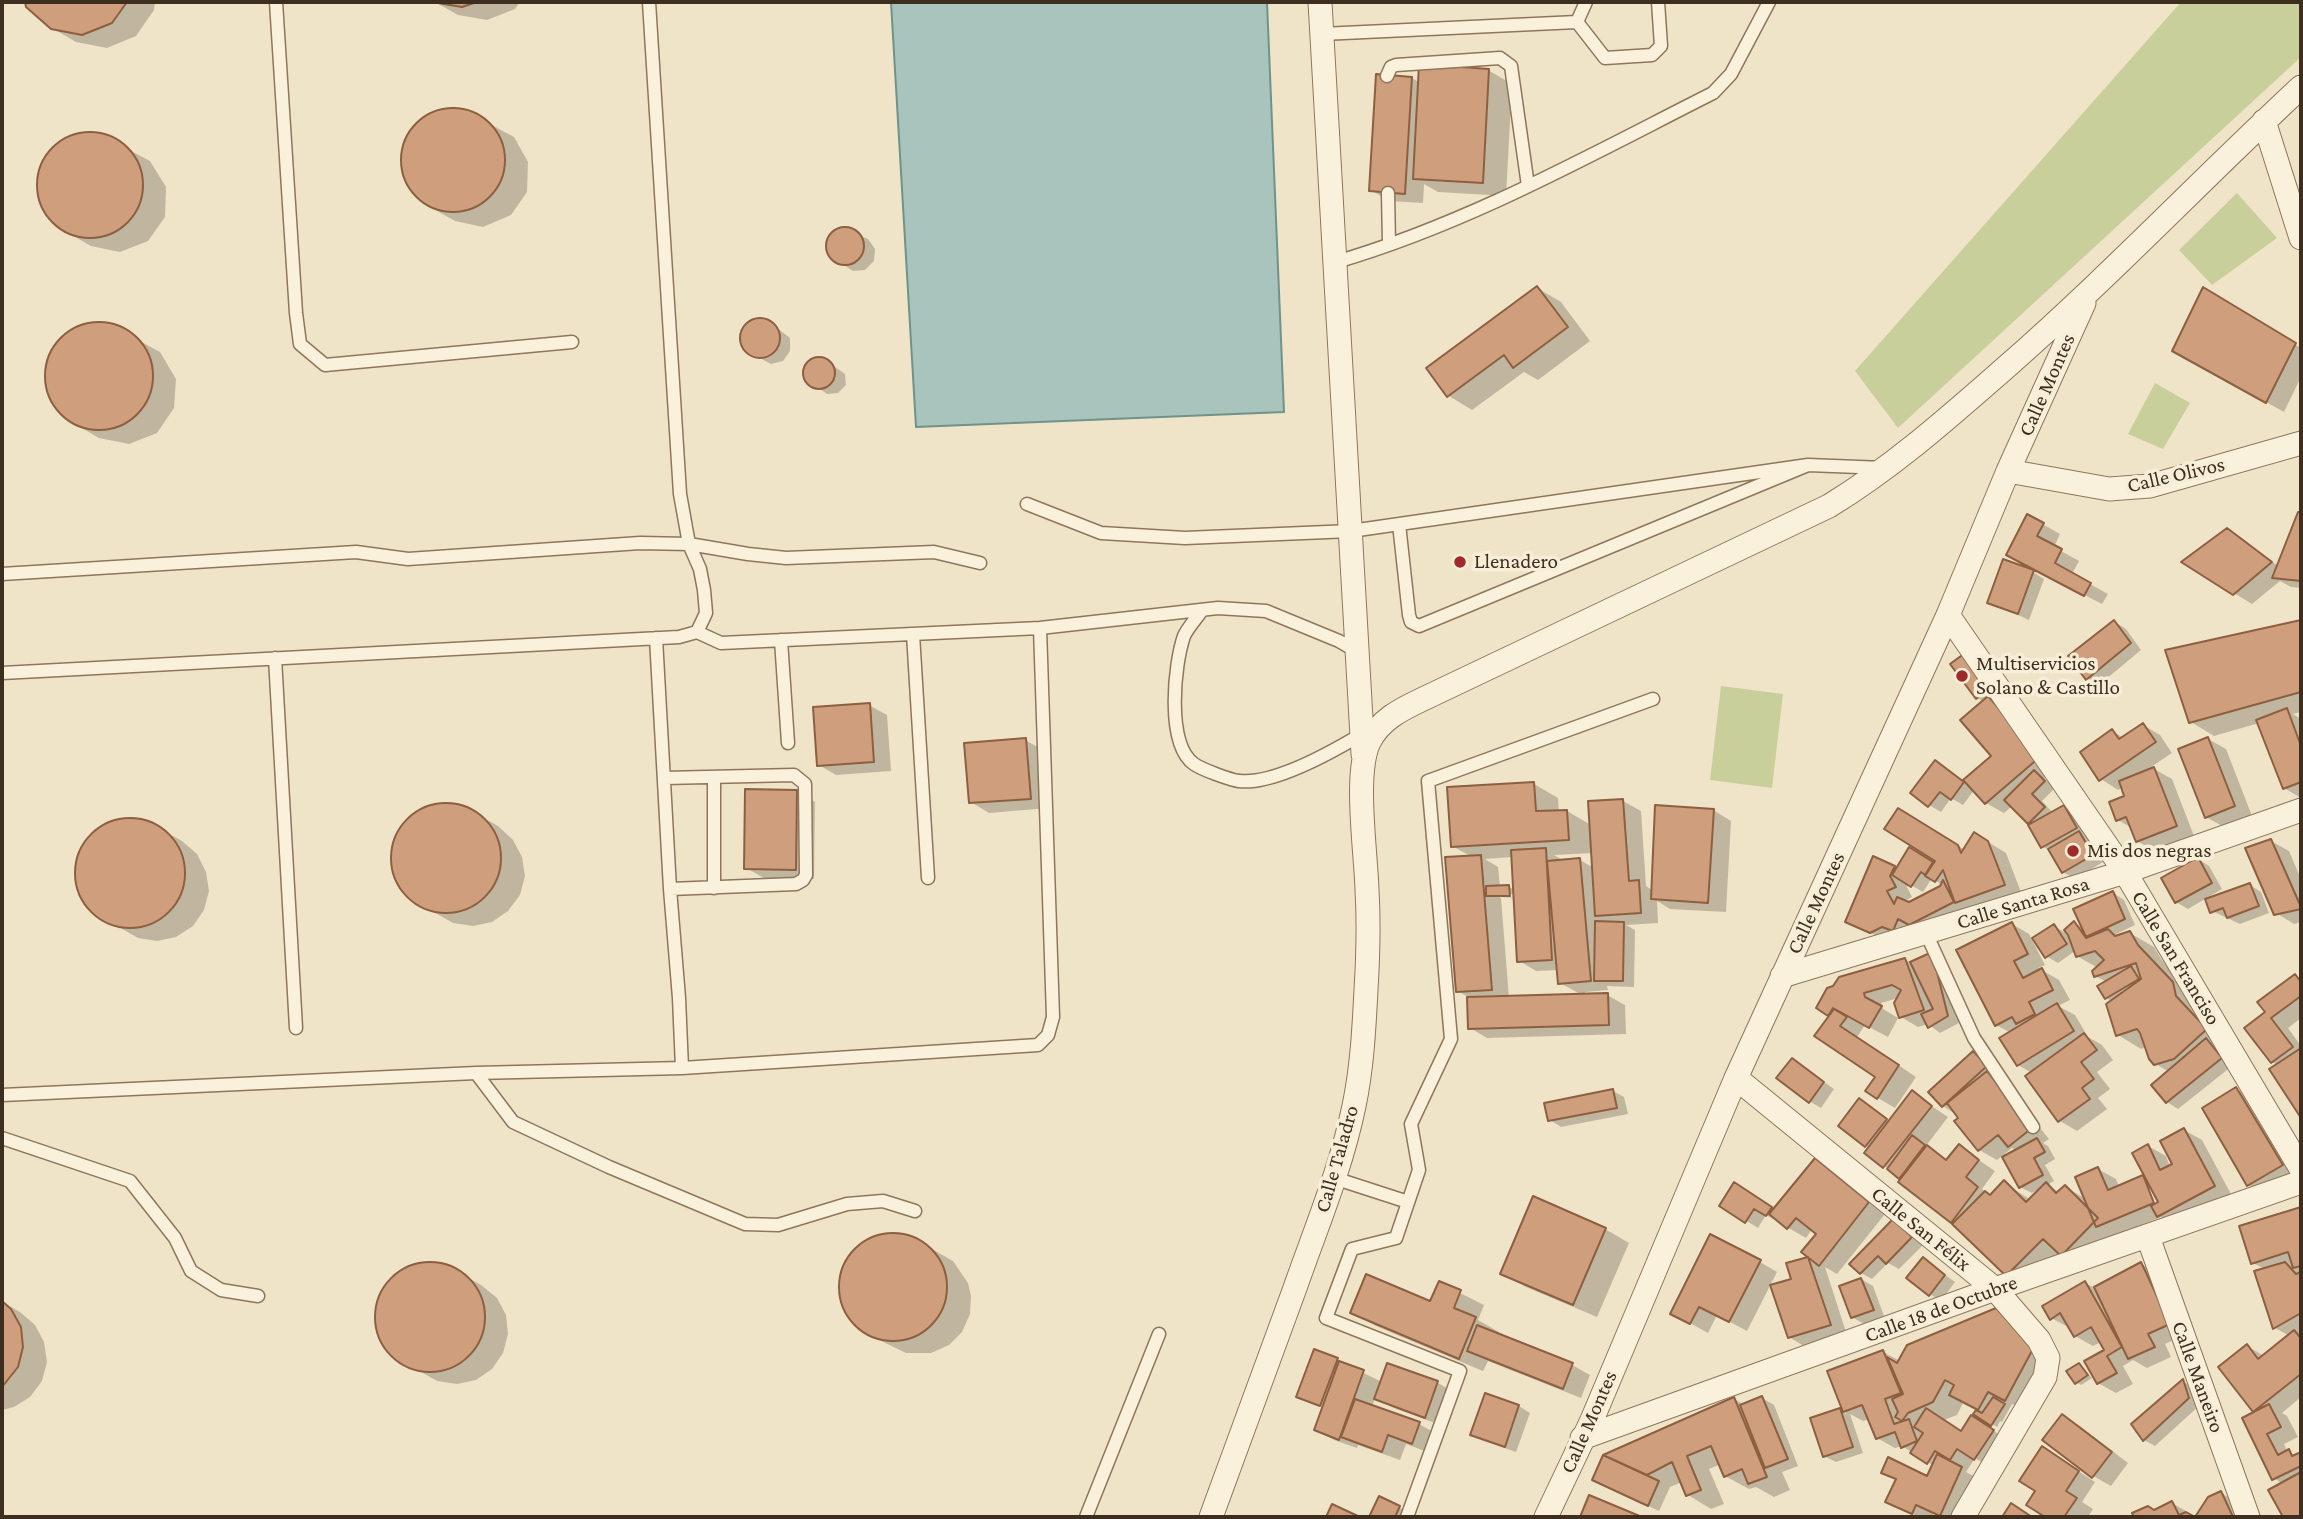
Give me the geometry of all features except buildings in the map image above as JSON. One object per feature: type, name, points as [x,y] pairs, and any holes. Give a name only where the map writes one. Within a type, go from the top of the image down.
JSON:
[{"type":"street","points":[[1320,2],[1362,734]]},
{"type":"street","name":"Calle Montes","points":[[1362,771],[1368,744],[1379,726],[1396,713],[1829,506],[1884,468],[1945,422],[2039,339],[2301,88]]},
{"type":"street","points":[[2264,121],[2301,238]]},
{"type":"street","name":"Calle Montes","points":[[1546,1517],[1736,1078],[1948,615],[2008,471],[2090,290]]},
{"type":"street","name":"Calle Olivos","points":[[2008,471],[2109,489],[2150,486],[2301,443]]},
{"type":"street","name":"Calle San Franciso","points":[[1948,615],[2125,872],[2301,1169]]},
{"type":"street","name":"Calle Taladro","points":[[1211,1517],[1334,1178],[1354,1105],[1363,1049],[1368,956],[1362,734]]},
{"type":"street","name":"Calle Santa Rosa","points":[[1782,976],[2125,872],[2301,810]]},
{"type":"street","name":"Calle San Félix","points":[[1736,1078],[1995,1289],[2039,1339],[2048,1359],[2045,1377],[1963,1517]]},
{"type":"street","name":"Calle 18 de Octubre","points":[[1582,1438],[2301,1182]]},
{"type":"street","name":"Calle Maneiro","points":[[2148,1237],[2248,1517]]},
{"type":"lane","points":[[275,2],[300,344],[325,365],[572,342]]},
{"type":"lane","points":[[649,2],[680,494],[689,544],[700,569],[706,613],[697,632]]},
{"type":"lane","points":[[1577,22],[1586,2]]},
{"type":"lane","points":[[1577,22],[1605,58],[1652,55],[1661,46],[1658,2]]},
{"type":"lane","points":[[1336,262],[1487,206],[1713,93],[1731,74],[1769,2]]},
{"type":"lane","points":[[1322,34],[1577,22]]},
{"type":"lane","points":[[1387,76],[1391,66],[1396,65],[1500,58],[1507,62],[1511,66],[1528,186]]},
{"type":"lane","points":[[1388,193],[1388,244]]},
{"type":"lane","points":[[1027,504],[1101,533],[1185,538],[1351,531],[1808,465],[1884,468]]},
{"type":"lane","points":[[1399,524],[1409,615],[1411,622],[1419,626],[1808,465]]},
{"type":"lane","points":[[2,574],[356,552],[408,559],[640,543],[705,545],[786,558],[934,552],[980,564]]},
{"type":"lane","points":[[2,673],[679,637],[697,632],[721,643],[1040,628],[1218,608],[1266,611],[1339,641],[1357,652]]},
{"type":"lane","points":[[1202,610],[1184,635],[1174,708],[1180,745],[1193,764],[1239,781],[1276,776],[1328,754],[1362,734]]},
{"type":"lane","points":[[2,1095],[476,1073],[682,1068],[1038,1045],[1048,1035],[1053,1017],[1040,628]]},
{"type":"lane","points":[[913,634],[928,878]]},
{"type":"lane","points":[[656,638],[682,1068]]},
{"type":"lane","points":[[781,640],[788,743]]},
{"type":"lane","points":[[275,658],[296,1028]]},
{"type":"lane","points":[[1407,1517],[1460,1371],[1326,1318],[1352,1249],[1396,1238],[1419,1170],[1411,1124],[1451,1040],[1428,781],[1653,699]]},
{"type":"lane","points":[[664,778],[794,775],[805,785],[806,874],[803,880],[796,884],[670,890]]},
{"type":"lane","points":[[714,777],[714,888]]},
{"type":"lane","points":[[1926,933],[1975,1038],[2033,1127]]},
{"type":"lane","points":[[476,1073],[513,1122],[609,1167],[746,1224],[778,1225],[847,1204],[883,1201],[915,1211]]},
{"type":"lane","points":[[2,1138],[130,1181],[175,1238],[191,1271],[221,1290],[258,1296]]},
{"type":"lane","points":[[1334,1178],[1408,1202]]},
{"type":"lane","points":[[1086,1517],[1159,1334]]},
{"type":"green space","points":[[2181,2],[2301,2],[2301,57],[1898,428],[1855,371]]},
{"type":"green space","points":[[2237,193],[2277,238],[2212,285],[2179,250]]},
{"type":"green space","points":[[2155,383],[2190,403],[2163,449],[2128,434]]},
{"type":"green space","points":[[1721,686],[1783,694],[1772,788],[1710,780]]},
{"type":"water","points":[[891,2],[1267,2],[1284,412],[916,427]]},
{"type":"place","name":"Llenadero","points":[[1460,562]]},
{"type":"place","name":"Multiservicios Solano & Castillo","points":[[1962,676]]},
{"type":"place","name":"Mis dos negras","points":[[2073,851]]}]
